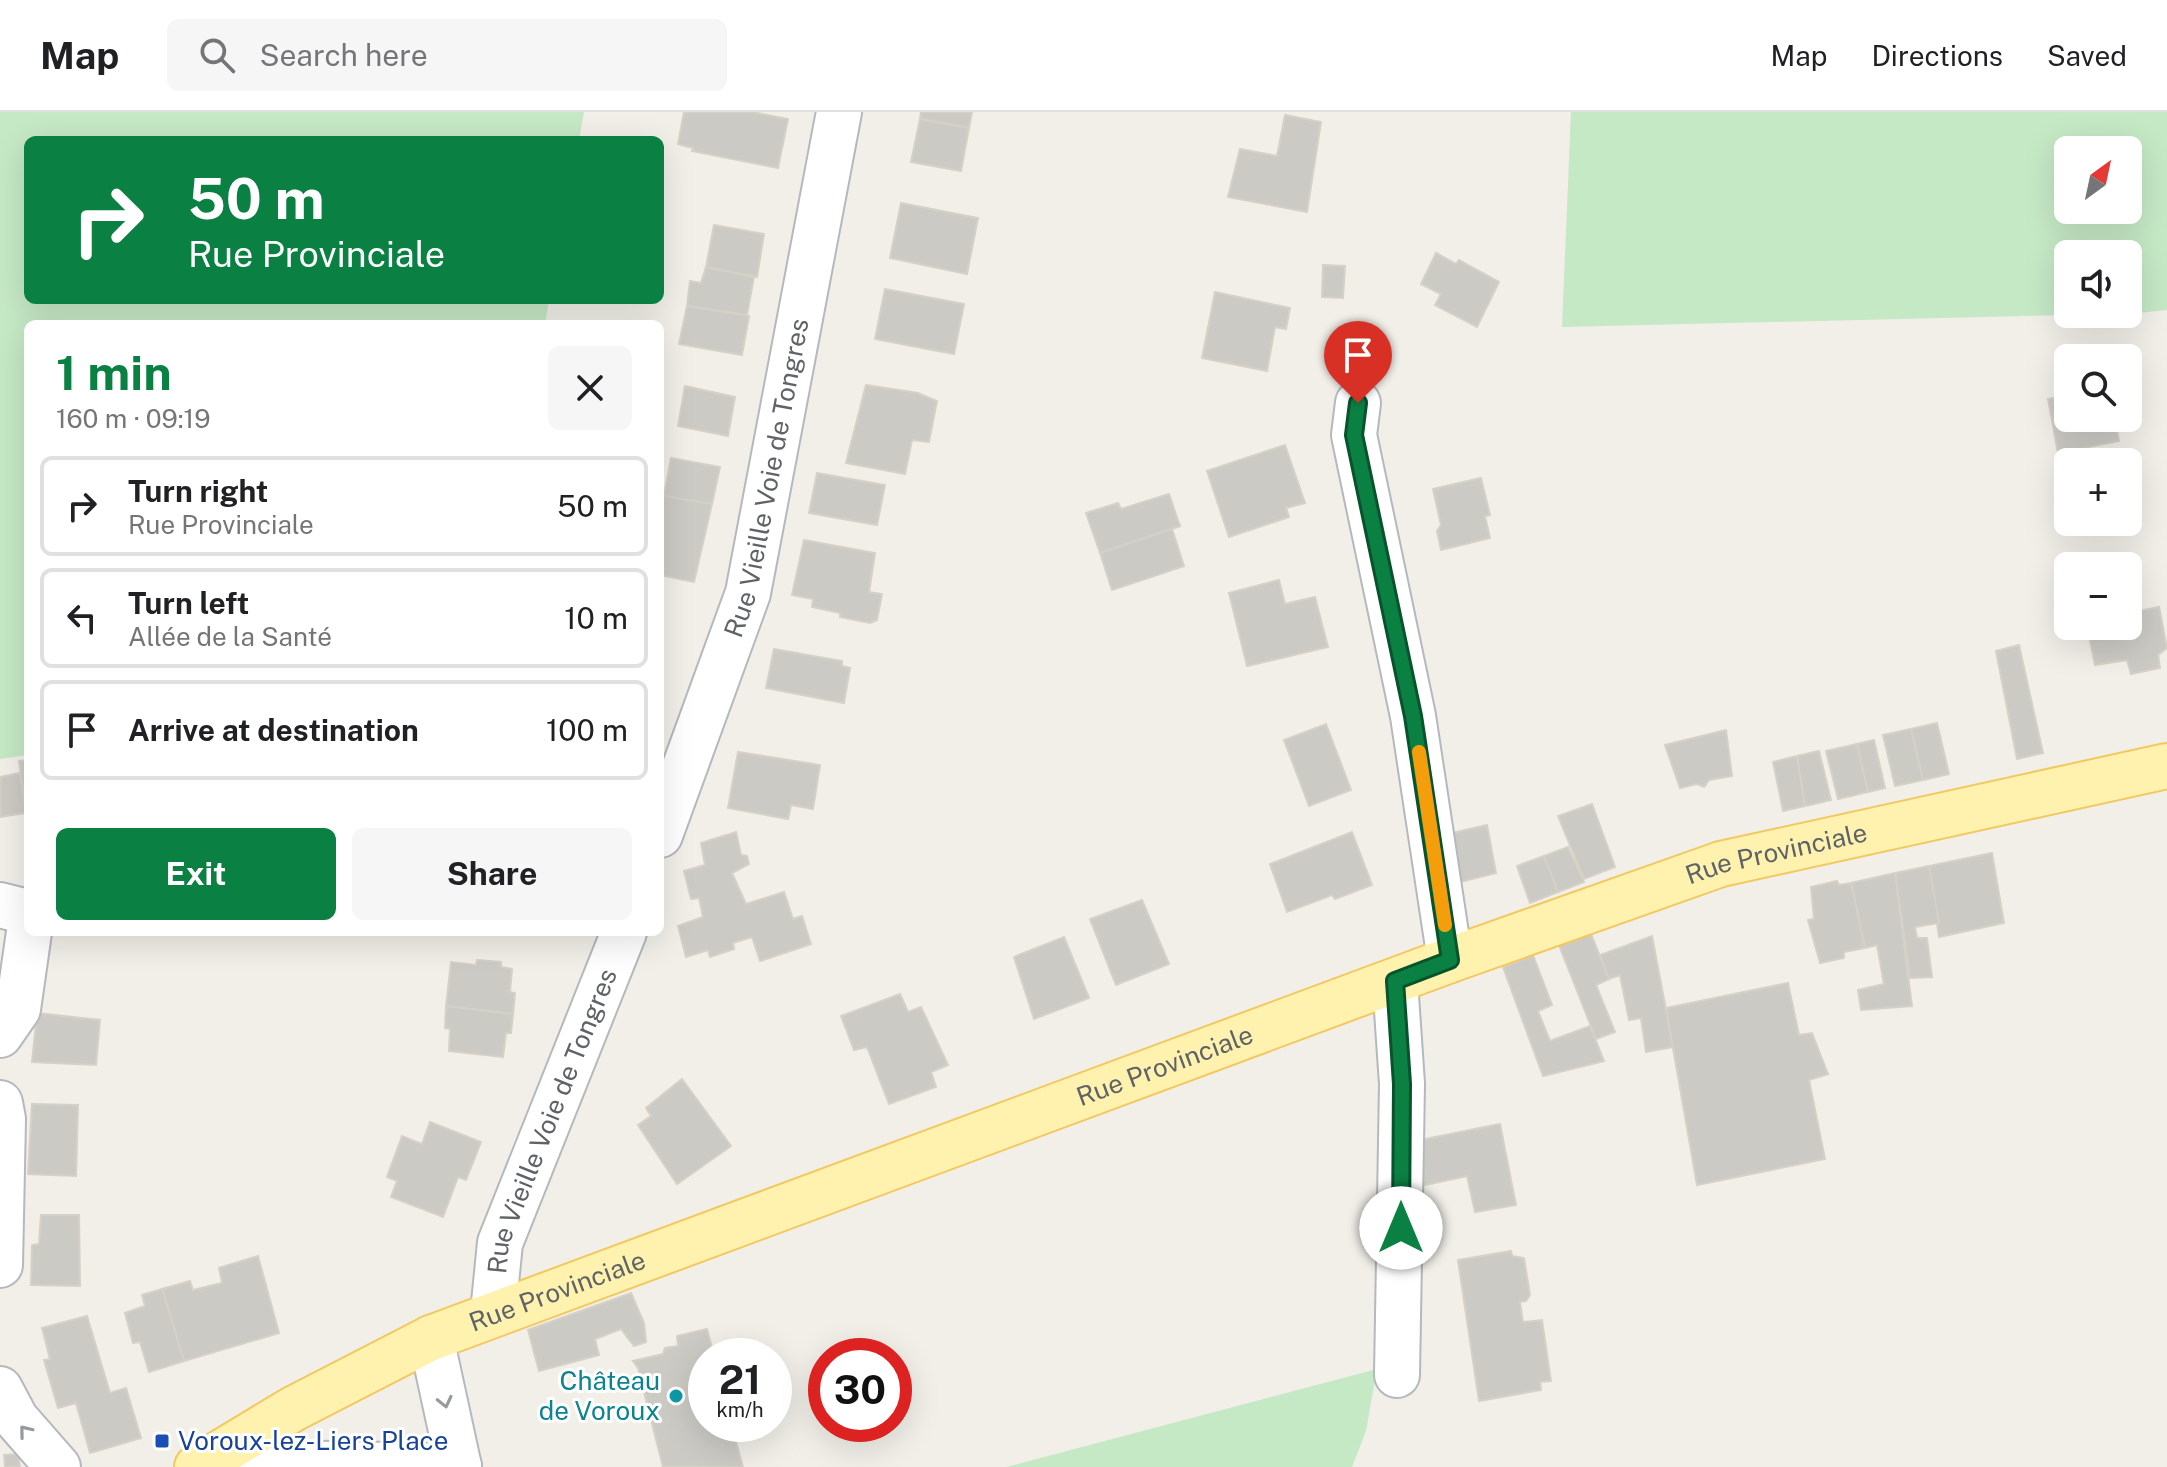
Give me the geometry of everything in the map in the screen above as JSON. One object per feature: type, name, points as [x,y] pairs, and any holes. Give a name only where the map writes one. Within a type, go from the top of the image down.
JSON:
[{"type":"main road","name":"Rue Provinciale","points":[[201,1465],[293,1409],[431,1338],[1450,960],[1721,864],[2167,766]]},
{"type":"street","name":"Rue Vieille Voie de Tongres","points":[[664,824],[748,593],[839,112]]},
{"type":"street","points":[[1358,403],[1354,435],[1413,716],[1450,960]]},
{"type":"street","points":[[0,905],[24,911]]},
{"type":"street","points":[[0,1035],[18,1009],[28,936]]},
{"type":"street","name":"Rue Vieille Voie de Tongres","points":[[493,1313],[500,1243],[622,936]]},
{"type":"street","points":[[1395,981],[1402,1084],[1397,1375]]},
{"type":"street","points":[[0,1103],[3,1119],[0,1265]]},
{"type":"street","points":[[201,1465],[459,1466],[431,1338]]},
{"type":"street","points":[[0,1389],[16,1419],[58,1467]]},
{"type":"green space","points":[[0,112],[584,112],[580,136],[24,136],[24,304],[548,304],[546,320],[24,320],[24,756],[0,759]]},
{"type":"green space","points":[[1571,112],[2167,112],[2167,310],[2142,313],[2142,240],[2054,240],[2054,315],[1562,327]]},
{"type":"green space","points":[[1377,1369],[1366,1431],[1352,1467],[1007,1467]]},
{"type":"building","points":[[684,112],[752,112],[788,119],[778,168],[692,151],[693,148],[678,144]]},
{"type":"building","points":[[921,112],[972,112],[969,128],[920,119]]},
{"type":"building","points":[[1285,115],[1321,122],[1307,212],[1228,197],[1240,149],[1277,156]]},
{"type":"building","points":[[920,119],[969,128],[961,171],[911,162]]},
{"type":"building","points":[[901,203],[978,218],[967,274],[890,258]]},
{"type":"building","points":[[714,225],[764,234],[757,277],[706,267]]},
{"type":"building","points":[[1436,253],[1456,264],[1459,260],[1499,282],[1477,327],[1435,305],[1441,294],[1421,284]]},
{"type":"building","points":[[1323,265],[1345,266],[1343,298],[1322,297]]},
{"type":"building","points":[[706,267],[754,277],[747,315],[687,306],[690,281],[701,283]]},
{"type":"building","points":[[885,289],[964,304],[954,354],[875,339]]},
{"type":"building","points":[[1215,292],[1290,308],[1286,329],[1275,327],[1267,371],[1202,358]]},
{"type":"building","points":[[687,306],[749,316],[742,355],[679,344]]},
{"type":"building","points":[[866,385],[918,393],[937,401],[929,442],[912,440],[905,474],[846,463]]},
{"type":"building","points":[[685,386],[735,397],[728,436],[678,426]]},
{"type":"building","points":[[2054,398],[2054,431],[2048,399]]},
{"type":"building","points":[[2054,432],[2117,432],[2119,441],[2083,448],[2057,448]]},
{"type":"building","points":[[1285,445],[1305,503],[1286,508],[1289,517],[1229,537],[1207,471]]},
{"type":"building","points":[[671,458],[720,467],[712,504],[664,496]]},
{"type":"building","points":[[817,473],[885,485],[877,525],[809,513]]},
{"type":"building","points":[[1481,478],[1490,515],[1485,516],[1490,538],[1441,550],[1437,531],[1441,525],[1433,489]]},
{"type":"building","points":[[1169,494],[1180,526],[1100,553],[1086,513],[1118,503],[1121,509]]},
{"type":"building","points":[[664,496],[712,504],[694,582],[664,576]]},
{"type":"building","points":[[1172,529],[1184,566],[1112,590],[1100,553]]},
{"type":"building","points":[[804,540],[875,553],[869,592],[882,594],[877,620],[870,623],[840,617],[840,613],[812,607],[813,599],[792,595]]},
{"type":"building","points":[[1279,580],[1285,604],[1315,597],[1328,647],[1247,666],[1229,593]]},
{"type":"building","points":[[2159,607],[2167,648],[2158,655],[2160,668],[2131,674],[2127,660],[2095,665],[2090,640],[2142,640],[2142,610]]},
{"type":"building","points":[[2019,645],[2043,753],[2017,759],[1996,651]]},
{"type":"building","points":[[774,649],[842,661],[842,666],[850,668],[844,703],[766,688]]},
{"type":"building","points":[[1937,723],[1949,774],[1923,780],[1911,729]]},
{"type":"building","points":[[1326,724],[1351,790],[1309,806],[1284,740]]},
{"type":"building","points":[[1911,729],[1923,780],[1895,786],[1883,735]]},
{"type":"building","points":[[1726,730],[1732,776],[1709,780],[1704,787],[1697,784],[1680,788],[1665,745]]},
{"type":"building","points":[[1874,740],[1885,788],[1868,792],[1857,744]]},
{"type":"building","points":[[1857,744],[1868,792],[1838,799],[1826,751]]},
{"type":"building","points":[[1819,751],[1831,800],[1805,806],[1797,756]]},
{"type":"building","points":[[738,752],[820,765],[813,809],[791,805],[788,819],[728,808]]},
{"type":"building","points":[[1797,756],[1805,806],[1783,811],[1773,762]]},
{"type":"building","points":[[24,760],[24,798],[19,761]]},
{"type":"building","points":[[20,773],[24,813],[0,817],[0,777]]},
{"type":"building","points":[[1592,804],[1615,867],[1584,879],[1558,816]]},
{"type":"building","points":[[1487,825],[1496,873],[1452,884],[1444,835]]},
{"type":"building","points":[[736,832],[741,855],[747,856],[749,864],[732,873],[746,904],[784,892],[793,919],[802,916],[811,944],[760,961],[752,937],[733,943],[734,949],[710,957],[708,950],[686,957],[678,926],[703,917],[699,898],[691,899],[684,871],[705,865],[701,843]]},
{"type":"building","points":[[1352,832],[1372,885],[1335,899],[1332,895],[1287,912],[1270,864]]},
{"type":"building","points":[[1568,847],[1584,882],[1558,892],[1544,856]]},
{"type":"building","points":[[1992,853],[2004,923],[1939,937],[1929,866]]},
{"type":"building","points":[[1544,856],[1558,892],[1530,903],[1517,866]]},
{"type":"building","points":[[1929,866],[1939,923],[1915,927],[1917,938],[1927,938],[1932,977],[1910,978],[1895,873]]},
{"type":"building","points":[[1895,873],[1912,1006],[1861,1010],[1858,990],[1884,984],[1877,945],[1865,948],[1851,883]]},
{"type":"building","points":[[1837,881],[1839,885],[1851,883],[1865,948],[1844,952],[1844,958],[1820,963],[1808,920],[1814,919],[1811,887]]},
{"type":"building","points":[[1142,900],[1169,964],[1116,985],[1090,919]]},
{"type":"building","points":[[1591,934],[1609,979],[1596,985],[1615,1032],[1596,1039],[1559,945]]},
{"type":"building","points":[[1652,936],[1673,1047],[1646,1052],[1641,1018],[1629,1020],[1620,975],[1609,979],[1600,955]]},
{"type":"building","points":[[1064,937],[1089,998],[1034,1019],[1014,957]]},
{"type":"building","points":[[1533,955],[1552,1005],[1538,1011],[1550,1041],[1590,1026],[1604,1061],[1543,1076],[1503,967]]},
{"type":"building","points":[[477,960],[501,962],[501,967],[512,969],[510,992],[515,993],[513,1014],[446,1006],[451,962],[476,965]]},
{"type":"building","points":[[1788,983],[1799,1035],[1812,1033],[1828,1074],[1809,1080],[1825,1159],[1697,1185],[1666,1008]]},
{"type":"building","points":[[900,994],[908,1012],[921,1007],[948,1065],[931,1072],[936,1087],[889,1104],[867,1047],[854,1050],[841,1016]]},
{"type":"building","points":[[446,1006],[513,1014],[511,1033],[506,1033],[503,1057],[449,1051],[450,1029],[445,1028]]},
{"type":"building","points":[[37,1013],[100,1020],[96,1065],[32,1062]]},
{"type":"building","points":[[682,1079],[731,1146],[677,1184],[638,1125],[651,1116],[646,1108]]},
{"type":"building","points":[[32,1104],[78,1105],[76,1176],[28,1174]]},
{"type":"building","points":[[430,1122],[481,1142],[466,1180],[458,1177],[443,1217],[391,1197],[397,1181],[387,1177],[402,1136],[422,1144]]},
{"type":"building","points":[[1500,1124],[1516,1205],[1475,1212],[1467,1176],[1416,1187],[1415,1141]]},
{"type":"building","points":[[41,1215],[79,1215],[80,1286],[31,1285],[32,1245],[39,1244]]},
{"type":"building","points":[[1511,1251],[1512,1256],[1524,1258],[1530,1295],[1526,1301],[1520,1302],[1523,1322],[1542,1320],[1551,1381],[1540,1382],[1541,1390],[1479,1401],[1458,1260]]},
{"type":"building","points":[[258,1256],[279,1333],[184,1361],[162,1289],[190,1281],[193,1290],[222,1283],[219,1268]]},
{"type":"building","points":[[162,1289],[184,1361],[149,1372],[140,1342],[133,1343],[125,1313],[145,1306],[142,1295]]},
{"type":"building","points":[[631,1293],[644,1323],[646,1342],[634,1346],[621,1329],[595,1339],[599,1355],[539,1371],[528,1330]]},
{"type":"building","points":[[87,1316],[110,1393],[126,1388],[141,1438],[90,1453],[76,1403],[58,1408],[44,1360],[50,1359],[42,1328]]},
{"type":"building","name":"Château de Voroux","points":[[707,1329],[709,1338],[688,1338],[688,1442],[736,1442],[743,1467],[663,1467],[638,1368],[633,1361],[663,1354],[665,1348],[678,1346],[677,1336]]},
{"type":"building","points":[[18,1454],[20,1467],[5,1467],[4,1455]]},
{"type":"slow traffic","points":[[1419,752],[1445,925]]},
{"type":"place","name":"Château de Voroux","points":[[676,1396]]},
{"type":"place","name":"Voroux-lez-Liers Place","points":[[162,1441]]},
{"type":"route","points":[[1358,403],[1354,435],[1380,558],[1387,577],[1413,716],[1450,960],[1395,981],[1402,1084],[1401,1228]]}]
